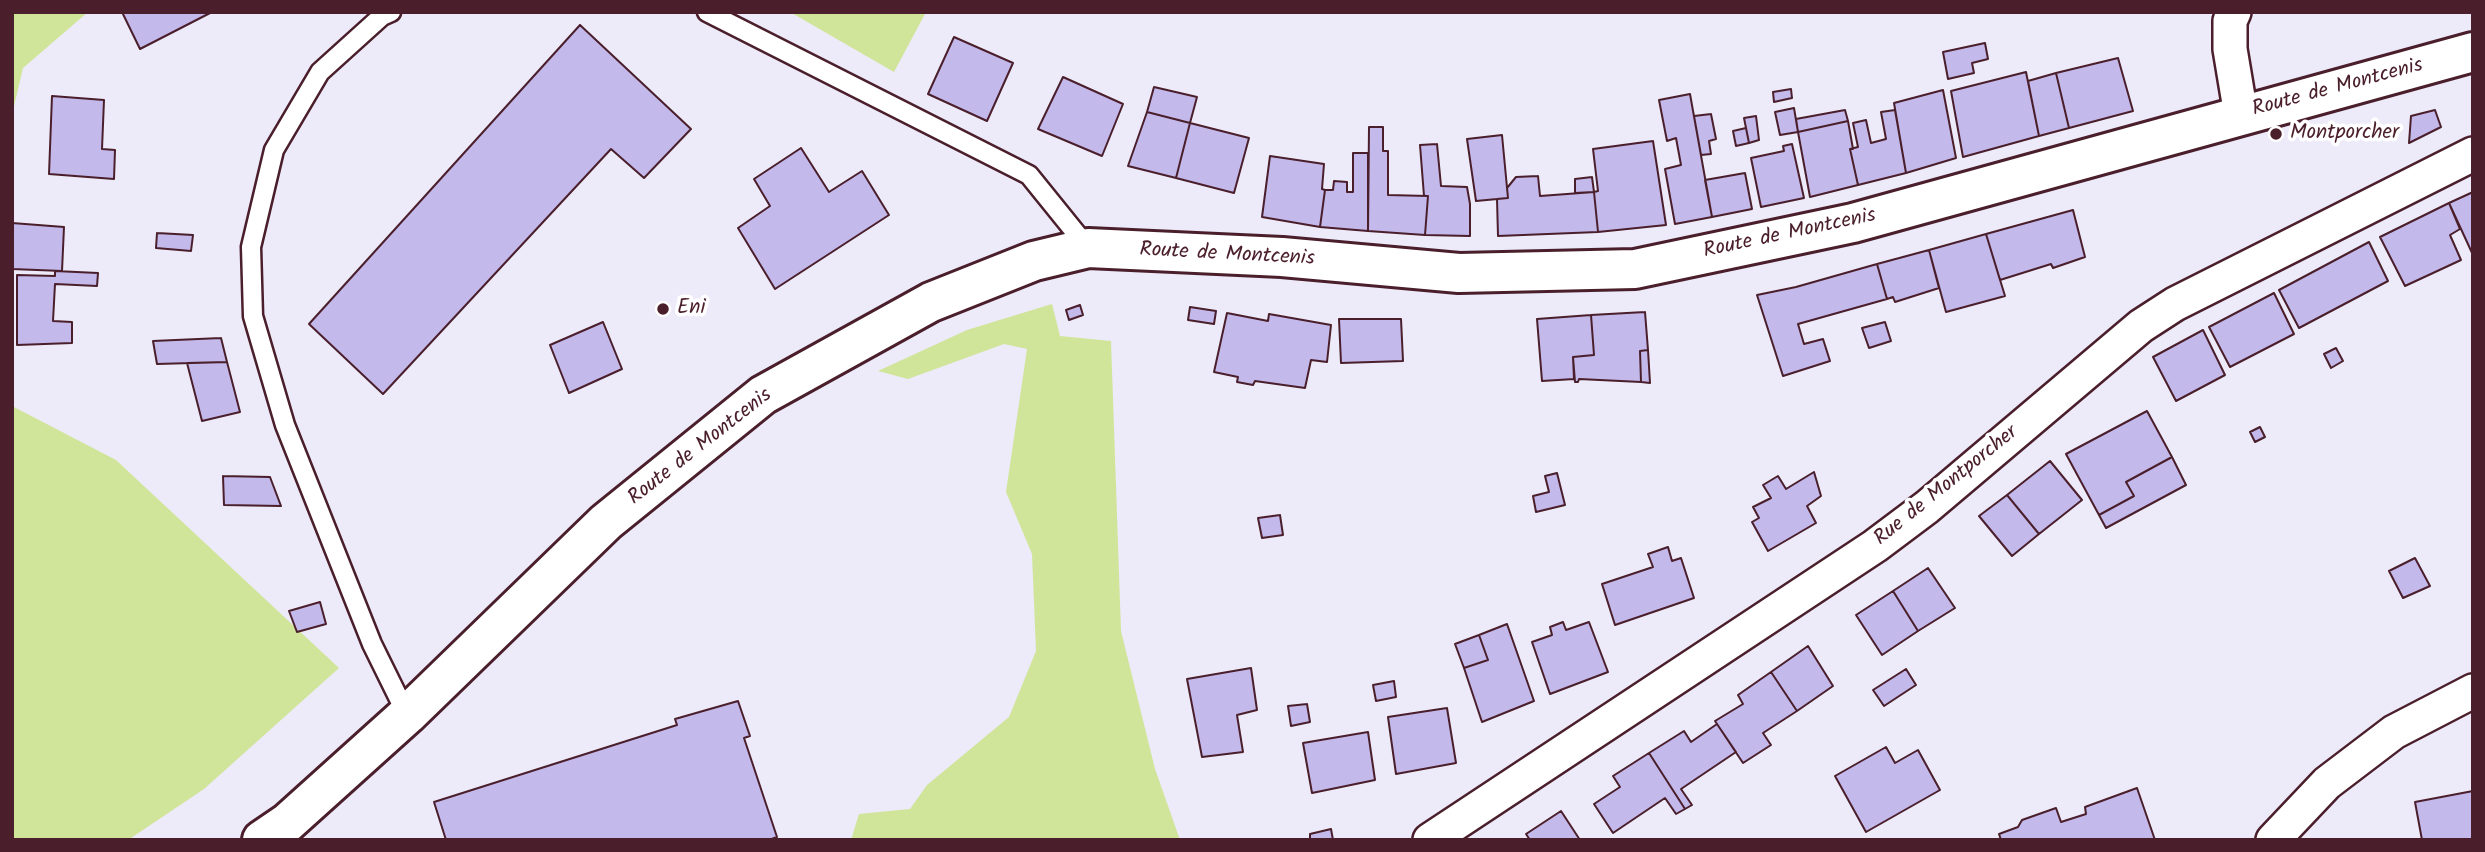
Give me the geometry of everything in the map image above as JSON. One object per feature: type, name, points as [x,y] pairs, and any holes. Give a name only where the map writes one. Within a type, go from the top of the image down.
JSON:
[{"type":"main road","name":"Route de Montcenis","points":[[262,840],[287,822],[407,715],[606,523],[763,395],[931,302],[1034,261],[1088,248],[1282,257],[1459,273],[1635,268],[1853,223],[2473,52]]},
{"type":"street","points":[[2234,12],[2230,21],[2230,49],[2241,115]]},
{"type":"street","name":"Rue de Montporcher","points":[[1430,840],[1875,546],[1927,507],[2141,326],[2175,304],[2473,154]]},
{"type":"street","points":[[2273,840],[2327,783],[2394,732],[2473,691]]},
{"type":"lane","points":[[707,12],[1029,175],[1088,248]]},
{"type":"lane","points":[[384,13],[320,72],[274,150],[251,247],[253,316],[285,425],[372,644],[407,715]]},
{"type":"green space","points":[[12,12],[88,12],[23,68],[12,115]]},
{"type":"green space","points":[[790,12],[926,12],[894,72]]},
{"type":"green space","points":[[1052,304],[1060,336],[1111,341],[1121,631],[1155,769],[1180,840],[851,840],[859,814],[910,809],[927,785],[1009,717],[1036,651],[1032,554],[1006,492],[1027,349],[1004,344],[908,379],[878,371],[967,330]]},
{"type":"green space","points":[[12,406],[116,460],[339,668],[204,789],[128,840],[12,840]]},
{"type":"building","points":[[122,12],[212,12],[140,49]]},
{"type":"building","points":[[580,25],[691,129],[644,178],[611,149],[383,394],[309,324]]},
{"type":"building","points":[[954,37],[1013,63],[987,121],[928,94]]},
{"type":"building","points":[[1985,43],[1988,59],[1972,63],[1974,73],[1948,79],[1943,52]]},
{"type":"building","points":[[2118,58],[2133,111],[2069,128],[2056,73]]},
{"type":"building","points":[[2026,72],[2039,136],[1963,157],[1951,91]]},
{"type":"building","points":[[2056,73],[2069,128],[2039,136],[2028,81]]},
{"type":"building","points":[[1063,77],[1123,104],[1102,156],[1038,129]]},
{"type":"building","points":[[1154,87],[1197,97],[1190,123],[1147,112]]},
{"type":"building","points":[[1791,89],[1792,98],[1774,102],[1773,92]]},
{"type":"building","points":[[1943,90],[1956,158],[1906,173],[1894,103]]},
{"type":"building","points":[[1690,94],[1712,217],[1675,224],[1665,169],[1681,165],[1676,138],[1667,141],[1659,100]]},
{"type":"building","points":[[52,96],[104,100],[102,149],[115,150],[114,179],[49,174]]},
{"type":"building","points":[[1794,108],[1798,132],[1780,135],[1775,112]]},
{"type":"building","points":[[1845,110],[1848,121],[1798,132],[1796,119]]},
{"type":"building","points":[[1895,110],[1906,173],[1858,185],[1850,149],[1858,147],[1853,123],[1866,120],[1871,143],[1886,139],[1881,112]]},
{"type":"building","points":[[2435,110],[2441,127],[2409,143],[2411,116]]},
{"type":"building","points":[[1147,112],[1190,123],[1176,178],[1128,166]]},
{"type":"building","points":[[1711,114],[1716,139],[1709,141],[1711,154],[1701,155],[1694,116]]},
{"type":"building","points":[[1756,116],[1759,140],[1749,143],[1744,118]]},
{"type":"building","points":[[1848,121],[1853,149],[1850,149],[1858,185],[1810,197],[1798,132]]},
{"type":"building","points":[[1190,123],[1249,138],[1234,193],[1176,178]]},
{"type":"building","points":[[1369,127],[1383,127],[1383,151],[1388,151],[1388,195],[1428,196],[1425,235],[1368,231]]},
{"type":"building","points":[[1746,128],[1749,143],[1736,146],[1733,131]]},
{"type":"building","points":[[1502,135],[1508,198],[1476,201],[1467,139]]},
{"type":"building","points":[[1653,141],[1666,225],[1598,232],[1594,192],[1598,191],[1593,149]]},
{"type":"building","points":[[1437,144],[1441,186],[1467,187],[1470,236],[1425,235],[1428,196],[1424,196],[1420,145]]},
{"type":"building","points":[[1792,144],[1804,198],[1761,207],[1751,158],[1784,151],[1783,146]]},
{"type":"building","points":[[801,148],[829,192],[862,171],[889,215],[775,289],[738,228],[770,206],[754,179]]},
{"type":"building","points":[[1353,153],[1368,153],[1368,231],[1320,227],[1325,190],[1333,190],[1334,181],[1347,182],[1347,192],[1353,192]]},
{"type":"building","points":[[1270,156],[1324,164],[1322,189],[1325,190],[1320,227],[1262,217]]},
{"type":"building","points":[[1745,173],[1752,209],[1712,217],[1705,180]]},
{"type":"building","points":[[1538,176],[1540,196],[1594,192],[1598,232],[1498,236],[1497,199],[1508,198],[1507,188],[1516,177]]},
{"type":"building","points":[[1592,177],[1594,192],[1575,193],[1575,179]]},
{"type":"building","points":[[2473,192],[2473,255],[2449,203]]},
{"type":"building","points":[[2449,203],[2460,229],[2450,235],[2461,260],[2405,286],[2380,237]]},
{"type":"building","points":[[2073,210],[2085,257],[2053,268],[2051,264],[2000,280],[1986,234]]},
{"type":"building","points":[[12,223],[64,227],[62,271],[12,269]]},
{"type":"building","points":[[157,233],[193,235],[191,251],[156,248]]},
{"type":"building","points":[[1986,234],[2005,296],[1946,312],[1929,250]]},
{"type":"building","points":[[2369,242],[2388,281],[2299,328],[2279,290]]},
{"type":"building","points":[[1929,250],[1939,288],[1895,302],[1893,297],[1887,299],[1877,264]]},
{"type":"building","points":[[1877,264],[1887,299],[1798,324],[1804,344],[1823,339],[1830,361],[1783,376],[1757,295]]},
{"type":"building","points":[[55,271],[98,273],[97,286],[55,284],[53,321],[72,322],[72,343],[17,345],[17,275],[55,276]]},
{"type":"building","points":[[2274,293],[2294,334],[2230,367],[2209,327]]},
{"type":"building","points":[[1080,305],[1083,315],[1069,320],[1066,310]]},
{"type":"building","points":[[1190,307],[1216,311],[1214,324],[1188,320]]},
{"type":"building","points":[[1645,312],[1648,350],[1640,351],[1641,382],[1579,379],[1575,382],[1573,357],[1594,355],[1591,315]]},
{"type":"building","points":[[1227,313],[1268,321],[1269,314],[1331,325],[1327,362],[1311,360],[1305,388],[1255,381],[1253,385],[1237,382],[1238,377],[1214,372]]},
{"type":"building","points":[[1591,315],[1594,355],[1573,357],[1574,379],[1542,381],[1537,319]]},
{"type":"building","points":[[1339,319],[1401,319],[1403,361],[1341,363]]},
{"type":"building","points":[[603,322],[622,369],[569,393],[550,345]]},
{"type":"building","points":[[1885,322],[1891,341],[1869,348],[1862,328]]},
{"type":"building","points":[[2203,330],[2225,375],[2176,401],[2153,357]]},
{"type":"building","points":[[221,338],[227,362],[157,364],[153,341]]},
{"type":"building","points":[[2336,348],[2343,361],[2331,368],[2324,354]]},
{"type":"building","points":[[1648,350],[1650,383],[1641,382],[1640,351]]},
{"type":"building","points":[[227,362],[240,412],[202,421],[187,363]]},
{"type":"building","points":[[2147,411],[2172,457],[2126,482],[2134,496],[2099,515],[2066,454]]},
{"type":"building","points":[[2260,427],[2265,437],[2255,442],[2250,432]]},
{"type":"building","points":[[2172,457],[2186,485],[2106,528],[2099,515],[2134,496],[2126,482]]},
{"type":"building","points":[[2050,461],[2082,500],[2039,534],[2007,495]]},
{"type":"building","points":[[1814,472],[1821,496],[1807,506],[1816,523],[1768,551],[1752,522],[1759,518],[1753,507],[1771,498],[1763,485],[1778,476],[1786,489]]},
{"type":"building","points":[[1557,473],[1565,505],[1536,512],[1533,496],[1549,492],[1545,476]]},
{"type":"building","points":[[223,476],[270,477],[281,506],[224,505]]},
{"type":"building","points":[[2007,495],[2039,534],[2012,556],[1979,516]]},
{"type":"building","points":[[1280,515],[1283,535],[1262,538],[1258,518]]},
{"type":"building","points":[[1668,547],[1672,561],[1681,558],[1694,598],[1615,625],[1602,584],[1653,567],[1648,554]]},
{"type":"building","points":[[2415,558],[2430,586],[2403,598],[2389,571]]},
{"type":"building","points":[[1928,568],[1955,608],[1918,631],[1893,591]]},
{"type":"building","points":[[1893,591],[1918,631],[1882,655],[1856,615]]},
{"type":"building","points":[[320,602],[326,624],[297,632],[289,611]]},
{"type":"building","points":[[1563,622],[1566,630],[1589,622],[1608,672],[1550,694],[1532,642],[1552,635],[1550,627]]},
{"type":"building","points":[[1507,624],[1534,701],[1482,722],[1464,668],[1488,660],[1479,635]]},
{"type":"building","points":[[1479,635],[1488,660],[1464,668],[1455,644]]},
{"type":"building","points":[[1808,646],[1833,686],[1797,711],[1771,672]]},
{"type":"building","points":[[1251,668],[1257,710],[1237,715],[1243,752],[1202,757],[1187,679]]},
{"type":"building","points":[[1906,669],[1916,685],[1884,706],[1873,690]]},
{"type":"building","points":[[1771,672],[1797,711],[1763,733],[1771,745],[1743,763],[1715,721],[1743,704],[1738,695]]},
{"type":"building","points":[[1394,681],[1396,697],[1376,701],[1373,685]]},
{"type":"building","points":[[738,701],[750,736],[744,738],[777,837],[769,840],[446,840],[434,802],[677,725],[675,719]]},
{"type":"building","points":[[1307,704],[1310,722],[1291,726],[1288,706]]},
{"type":"building","points":[[1447,708],[1456,763],[1396,774],[1388,717]]},
{"type":"building","points":[[1717,724],[1736,752],[1681,789],[1692,805],[1685,809],[1649,753],[1684,731],[1691,742]]},
{"type":"building","points":[[1368,732],[1375,780],[1312,793],[1303,743]]},
{"type":"building","points":[[1886,747],[1895,763],[1918,750],[1940,790],[1866,832],[1835,776]]},
{"type":"building","points":[[1649,753],[1685,809],[1676,814],[1665,798],[1613,833],[1594,804],[1620,787],[1613,776]]},
{"type":"building","points":[[2137,788],[2155,840],[2001,840],[1999,834],[2018,827],[2022,820],[2056,808],[2061,822],[2086,814],[2085,807]]},
{"type":"building","points":[[2473,791],[2473,840],[2422,840],[2415,802]]},
{"type":"building","points":[[1561,811],[1580,840],[1530,840],[1526,834]]},
{"type":"building","points":[[1331,829],[1333,840],[1310,840],[1310,834]]},
{"type":"place","name":"Montporcher","points":[[2276,134]]},
{"type":"place","name":"Eni","points":[[663,309]]}]
